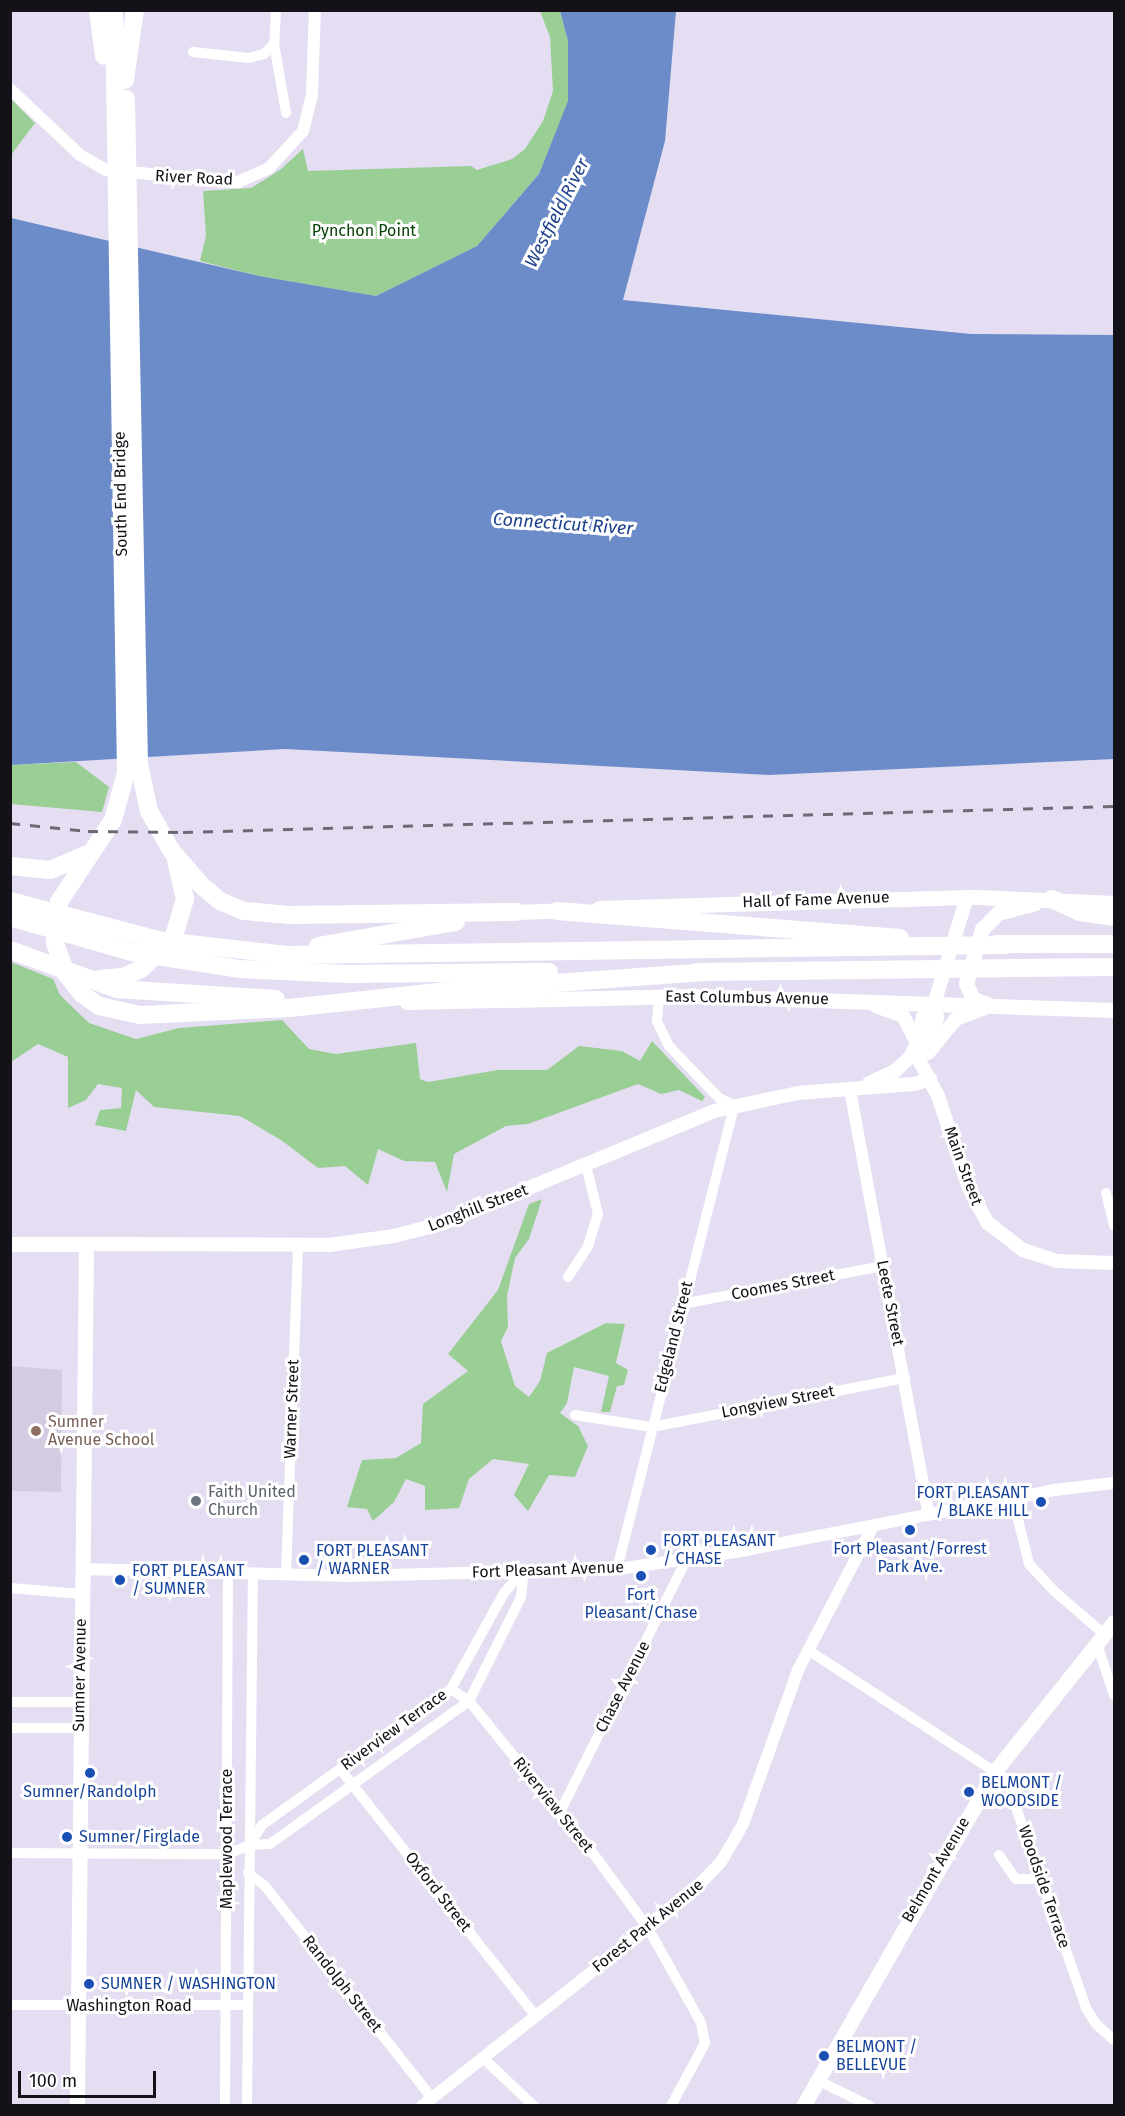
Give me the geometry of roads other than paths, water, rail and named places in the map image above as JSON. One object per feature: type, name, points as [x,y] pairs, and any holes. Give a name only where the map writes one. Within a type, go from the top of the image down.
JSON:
[{"type":"highway","points":[[98,10],[120,131]]},
{"type":"highway","points":[[114,10],[120,131]]},
{"type":"highway","points":[[124,10],[125,80]]},
{"type":"highway","points":[[120,131],[135,10]]},
{"type":"highway","name":"South End Bridge","points":[[120,131],[140,773],[145,803],[170,847]]},
{"type":"highway","name":"South End Bridge","points":[[77,983],[60,963],[55,943],[56,916],[65,891],[117,811],[126,763],[120,131]]},
{"type":"highway","points":[[170,847],[214,896],[252,913],[517,912]]},
{"type":"highway","points":[[77,983],[108,980],[141,969],[169,945],[182,919],[183,884],[170,847]]},
{"type":"highway","points":[[10,866],[32,871],[56,869],[94,849]]},
{"type":"highway","points":[[1052,899],[1080,912],[1114,917]]},
{"type":"highway","points":[[10,901],[110,929],[198,947],[341,956],[919,944],[1114,944]]},
{"type":"highway","points":[[557,910],[919,944]]},
{"type":"highway","points":[[198,947],[340,944],[517,912]]},
{"type":"highway","points":[[10,917],[132,952],[257,971],[356,974],[1114,967]]},
{"type":"highway","points":[[10,951],[77,983],[150,993],[350,1002],[447,991],[707,972]]},
{"type":"highway","points":[[1067,968],[1114,974]]},
{"type":"main road","name":"Hall of Fame Avenue","points":[[517,912],[967,897],[1114,903]]},
{"type":"main road","name":"Main Street","points":[[967,897],[934,1004],[923,1017],[917,1043],[919,1060],[930,1079],[979,1211],[994,1229],[1014,1245],[1043,1258],[1114,1263]]},
{"type":"main road","points":[[991,1005],[973,999],[966,983],[982,929],[998,913],[1052,899]]},
{"type":"main road","name":"East Columbus Avenue","points":[[380,1000],[659,996],[1114,1010]]},
{"type":"main road","points":[[850,1090],[886,1077],[911,1056],[917,1043],[898,1012],[854,1001]]},
{"type":"main road","name":"Main Street","points":[[930,1079],[928,1053],[937,1017],[934,1004]]},
{"type":"main road","points":[[928,1053],[956,1019],[991,1005]]},
{"type":"main road","name":"Longhill Street","points":[[10,1244],[341,1244],[409,1233],[735,1105],[798,1093],[850,1090],[930,1079]]},
{"type":"main road","name":"Sumner Avenue","points":[[77,2106],[86,1244]]},
{"type":"main road","name":"Belmont Avenue","points":[[803,2106],[995,1771],[1114,1622]]},
{"type":"street","points":[[276,10],[274,44],[286,113]]},
{"type":"street","name":"River Road","points":[[10,89],[80,155],[106,170],[238,182],[269,168],[303,131],[312,94],[315,10]]},
{"type":"street","points":[[193,52],[249,58],[264,54],[274,44]]},
{"type":"street","points":[[659,996],[657,1022],[669,1046],[719,1098],[735,1105]]},
{"type":"street","name":"Leete Street","points":[[850,1090],[929,1515]]},
{"type":"street","name":"Edgeland Street","points":[[617,1569],[682,1304],[735,1105]]},
{"type":"street","points":[[568,1277],[588,1246],[598,1214],[586,1165]]},
{"type":"street","points":[[1106,1193],[1114,1226]]},
{"type":"street","name":"Warner Street","points":[[286,1574],[298,1245]]},
{"type":"street","name":"Coomes Street","points":[[682,1304],[883,1266]]},
{"type":"street","name":"Longview Street","points":[[575,1415],[652,1427],[905,1378]]},
{"type":"street","name":"Fort Pleasant Avenue","points":[[82,1569],[416,1575],[617,1569],[686,1560],[1013,1499],[1114,1483]]},
{"type":"street","points":[[1013,1499],[1029,1564],[1100,1639],[1114,1695]]},
{"type":"street","name":"Forest Park Avenue","points":[[427,2102],[702,1883],[733,1844],[782,1708],[808,1650],[873,1526]]},
{"type":"street","name":"Chase Avenue","points":[[559,1814],[686,1560]]},
{"type":"street","name":"Riverview Terrace","points":[[250,1845],[262,1826],[451,1689],[504,1593],[524,1570]]},
{"type":"street","name":"Riverview Terrace","points":[[250,1845],[270,1844],[469,1701],[521,1597],[524,1570]]},
{"type":"street","name":"Maplewood Terrace","points":[[225,2106],[228,1572]]},
{"type":"street","name":"Maplewood Terrace","points":[[247,2106],[253,1573]]},
{"type":"street","points":[[10,1588],[81,1594]]},
{"type":"street","name":"Woodside Terrace","points":[[808,1650],[995,1771],[1009,1783],[1086,2008],[1096,2024],[1114,2040]]},
{"type":"street","name":"Riverview Street","points":[[451,1689],[469,1701],[648,1928],[706,2036],[671,2106]]},
{"type":"street","points":[[10,1702],[80,1702]]},
{"type":"street","points":[[10,1728],[80,1728]]},
{"type":"street","name":"Oxford Street","points":[[340,1769],[536,2016]]},
{"type":"street","points":[[10,1853],[227,1854],[250,1845]]},
{"type":"street","points":[[999,1856],[1016,1879],[1040,1879]]},
{"type":"street","name":"Randolph Street","points":[[248,1873],[265,1886],[427,2102]]},
{"type":"street","name":"Washington Road","points":[[10,2005],[247,2005]]},
{"type":"street","points":[[483,2058],[534,2106]]},
{"type":"street","points":[[817,2080],[870,2106]]},
{"type":"water","points":[[560,11],[676,11],[665,141],[623,300],[971,334],[1114,335],[1114,759],[769,775],[285,749],[11,765],[11,218],[259,276],[376,296],[477,246],[539,174],[568,101],[568,41]]},
{"type":"railway","points":[[10,823],[88,831],[183,832],[1114,806]]},
{"type":"place","name":"Sumner Avenue School","points":[[36,1431]]},
{"type":"place","name":"Faith United Church","points":[[196,1501]]},
{"type":"place","name":"FORT PLEASANT / BLAKE HILL","points":[[1041,1502]]},
{"type":"place","name":"Fort Pleasant/Forrest Park Ave.","points":[[910,1530]]},
{"type":"place","name":"FORT PLEASANT / CHASE","points":[[651,1550]]},
{"type":"place","name":"FORT PLEASANT / WARNER","points":[[304,1560]]},
{"type":"place","name":"Fort Pleasant/Chase","points":[[641,1576]]},
{"type":"place","name":"FORT PLEASANT / SUMNER","points":[[120,1580]]},
{"type":"place","name":"Sumner/Randolph","points":[[90,1773]]},
{"type":"place","name":"BELMONT / WOODSIDE","points":[[969,1792]]},
{"type":"place","name":"Sumner/Firglade","points":[[67,1837]]},
{"type":"place","name":"SUMNER / WASHINGTON","points":[[89,1984]]},
{"type":"place","name":"BELMONT / BELLEVUE","points":[[824,2056]]},
{"type":"water label","name":"Westfield River","points":[[557,213]]},
{"type":"water label","name":"Connecticut River","points":[[563,524]]},
{"type":"park label","name":"Pynchon Point","points":[[364,231]]}]
